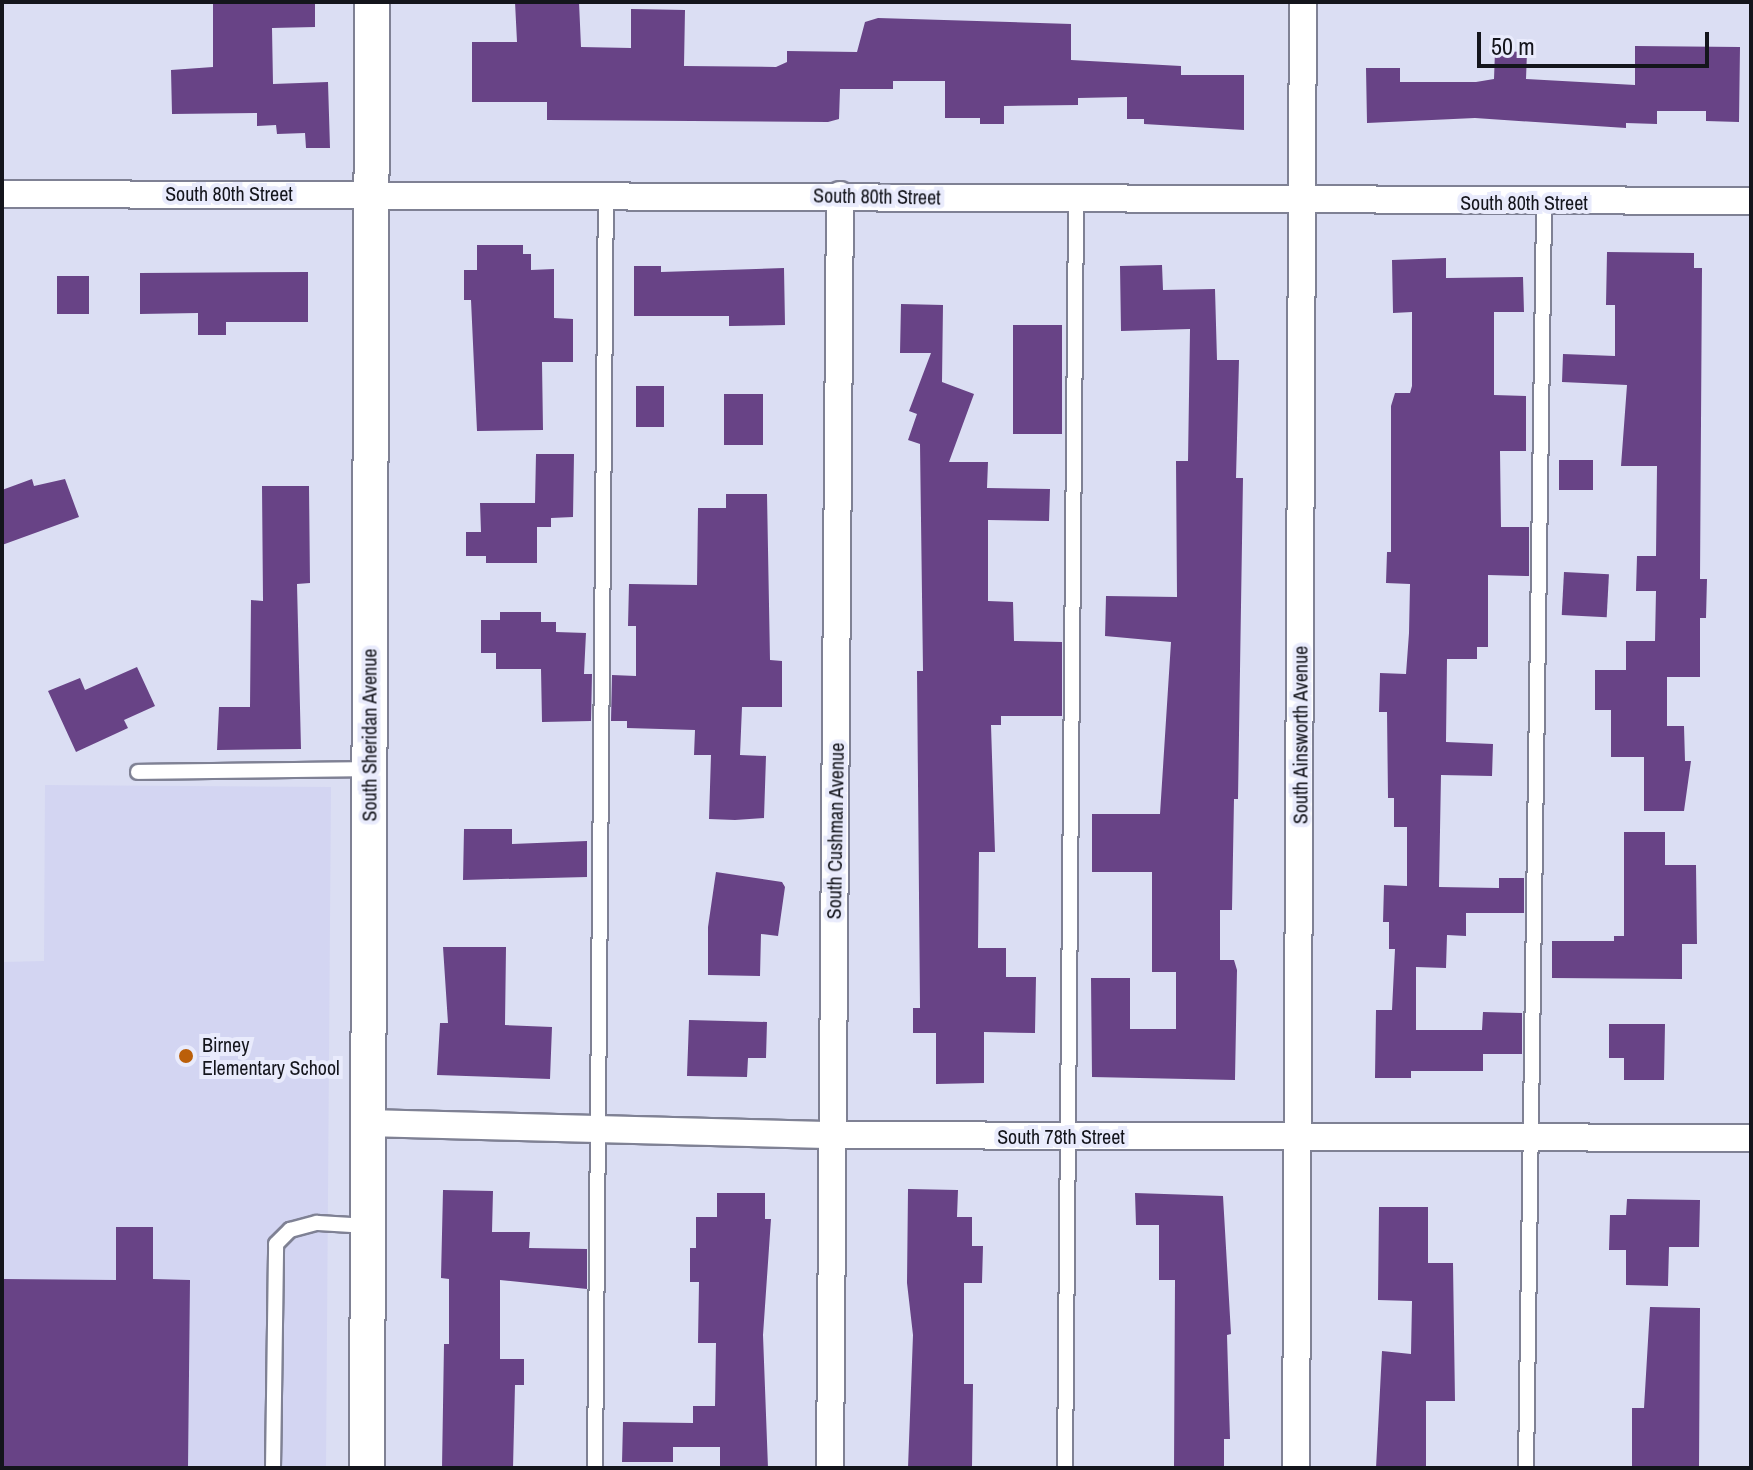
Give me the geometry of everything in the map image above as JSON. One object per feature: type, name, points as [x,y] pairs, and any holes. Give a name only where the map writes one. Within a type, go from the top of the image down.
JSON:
[{"type":"street","name":"South Sheridan Avenue","points":[[367,1468],[372,2]]},
{"type":"street","name":"South Ainsworth Avenue","points":[[1296,1468],[1303,2]]},
{"type":"street","name":"South 80th Street","points":[[2,194],[606,193],[1304,203],[1751,201]]},
{"type":"street","name":"South Cushman Avenue","points":[[830,1468],[840,195]]},
{"type":"street","name":"South 78th Street","points":[[370,1123],[832,1135],[1751,1138]]},
{"type":"lane","points":[[595,1468],[606,193]]},
{"type":"lane","points":[[1065,1468],[1076,199]]},
{"type":"lane","points":[[1526,1468],[1544,203]]},
{"type":"lane","points":[[138,772],[369,769]]},
{"type":"lane","points":[[273,1468],[276,1244],[290,1230],[317,1223],[369,1226]]},
{"type":"shaded area","name":"Birney Elementary School","points":[[45,785],[331,787],[326,1468],[2,1468],[2,962],[44,961]]},
{"type":"building","points":[[213,2],[315,2],[315,27],[272,28],[273,84],[328,82],[330,148],[306,148],[305,133],[277,134],[276,125],[257,126],[257,113],[172,114],[171,70],[213,67]]},
{"type":"building","points":[[515,2],[579,2],[581,47],[631,48],[631,9],[685,10],[684,66],[776,67],[787,62],[787,51],[857,52],[865,22],[878,18],[1071,24],[1071,60],[1181,66],[1181,75],[1244,75],[1244,130],[1144,124],[1144,119],[1127,119],[1127,97],[1078,98],[1078,105],[1004,106],[1004,124],[980,124],[980,118],[945,118],[945,81],[893,81],[893,89],[840,89],[839,119],[828,122],[547,120],[547,102],[472,102],[472,42],[517,42]]},
{"type":"building","points":[[1635,46],[1740,47],[1739,122],[1706,121],[1706,111],[1657,111],[1657,124],[1626,123],[1626,128],[1475,118],[1367,123],[1366,68],[1400,68],[1400,82],[1476,82],[1494,79],[1495,51],[1527,52],[1526,79],[1635,85]]},
{"type":"building","points":[[477,245],[523,245],[523,254],[531,254],[531,270],[554,269],[554,318],[573,319],[573,362],[542,362],[543,430],[477,431],[471,300],[464,300],[464,270],[477,270]]},
{"type":"building","points":[[1607,252],[1694,253],[1694,268],[1702,268],[1700,579],[1707,579],[1706,618],[1700,618],[1700,677],[1667,677],[1667,726],[1684,726],[1685,761],[1691,761],[1684,811],[1644,811],[1644,757],[1611,757],[1611,710],[1595,710],[1595,670],[1626,670],[1626,641],[1655,641],[1656,591],[1636,591],[1637,556],[1656,556],[1657,466],[1621,466],[1627,385],[1562,382],[1563,354],[1615,356],[1615,305],[1606,305]]},
{"type":"building","points":[[1446,258],[1446,278],[1523,277],[1524,312],[1494,312],[1494,395],[1526,396],[1526,451],[1500,451],[1501,527],[1529,527],[1529,576],[1488,575],[1488,647],[1477,647],[1477,659],[1447,659],[1446,742],[1493,744],[1492,776],[1441,775],[1439,887],[1499,888],[1499,878],[1524,878],[1524,913],[1466,913],[1466,936],[1447,935],[1446,968],[1416,967],[1416,1030],[1482,1030],[1483,1012],[1522,1013],[1522,1054],[1483,1054],[1483,1071],[1411,1071],[1411,1078],[1375,1078],[1376,1010],[1392,1010],[1395,949],[1389,949],[1389,922],[1383,922],[1384,885],[1407,886],[1407,827],[1394,827],[1394,798],[1388,798],[1387,712],[1379,712],[1380,673],[1406,674],[1409,633],[1410,584],[1386,583],[1387,552],[1391,552],[1391,406],[1395,393],[1410,393],[1412,386],[1412,312],[1393,313],[1392,260]]},
{"type":"building","points":[[1162,265],[1163,290],[1215,289],[1217,360],[1239,360],[1236,478],[1243,478],[1238,799],[1234,799],[1232,910],[1220,910],[1220,960],[1234,960],[1237,970],[1235,1080],[1092,1077],[1091,978],[1130,978],[1130,1029],[1176,1029],[1176,972],[1152,972],[1152,872],[1092,872],[1092,814],[1160,814],[1171,642],[1105,636],[1106,596],[1177,597],[1176,461],[1188,461],[1190,329],[1121,331],[1120,266]]},
{"type":"building","points":[[634,266],[661,266],[661,272],[784,268],[785,325],[729,326],[729,316],[634,316]]},
{"type":"building","points":[[308,272],[308,322],[226,322],[226,335],[198,335],[198,313],[140,314],[140,273]]},
{"type":"building","points":[[57,276],[89,276],[89,314],[57,314]]},
{"type":"building","points":[[901,304],[943,305],[942,382],[974,394],[949,462],[988,462],[987,488],[1050,489],[1049,521],[988,520],[988,601],[1013,602],[1014,641],[1062,642],[1062,716],[1001,716],[1001,725],[991,725],[995,852],[979,852],[978,948],[1006,948],[1006,977],[1036,977],[1035,1033],[984,1032],[984,1083],[936,1084],[936,1033],[913,1033],[913,1008],[920,1008],[917,671],[923,671],[920,444],[908,440],[917,414],[909,411],[931,353],[900,353]]},
{"type":"building","points":[[1013,325],[1062,325],[1062,434],[1013,434]]},
{"type":"building","points":[[636,386],[664,386],[664,427],[636,427]]},
{"type":"building","points":[[724,394],[763,394],[763,445],[724,445]]},
{"type":"building","points":[[536,454],[574,454],[573,517],[551,518],[551,527],[537,527],[537,563],[486,563],[486,556],[466,556],[466,532],[481,532],[480,503],[535,503]]},
{"type":"building","points":[[1559,460],[1593,460],[1593,490],[1559,490]]},
{"type":"building","points":[[32,479],[34,486],[65,479],[79,517],[2,545],[2,490]]},
{"type":"building","points":[[262,486],[309,486],[310,583],[297,584],[301,749],[217,750],[219,707],[250,707],[251,600],[263,601]]},
{"type":"building","points":[[726,494],[767,494],[770,660],[782,661],[782,707],[742,707],[740,755],[766,756],[764,818],[709,819],[711,755],[694,755],[695,730],[627,728],[627,721],[611,721],[612,675],[636,676],[636,626],[628,626],[629,584],[697,585],[698,508],[726,508]]},
{"type":"building","points":[[1564,572],[1609,574],[1607,617],[1562,615]]},
{"type":"building","points":[[500,612],[541,612],[541,622],[556,622],[556,632],[586,633],[584,674],[592,674],[591,721],[542,722],[541,669],[496,669],[496,653],[481,653],[481,620],[500,620]]},
{"type":"building","points":[[137,667],[155,706],[124,720],[128,728],[76,752],[48,691],[80,678],[85,690]]},
{"type":"building","points":[[464,829],[512,829],[512,844],[587,841],[587,877],[463,880]]},
{"type":"building","points":[[1624,832],[1665,832],[1665,865],[1696,865],[1697,944],[1682,944],[1682,979],[1552,978],[1552,941],[1614,941],[1614,936],[1624,936]]},
{"type":"building","points":[[716,872],[782,882],[785,887],[778,936],[761,934],[760,976],[708,975],[708,927]]},
{"type":"building","points":[[443,947],[506,947],[505,1025],[552,1027],[550,1079],[437,1075],[440,1023],[448,1023]]},
{"type":"building","points":[[689,1020],[767,1022],[766,1058],[748,1058],[747,1077],[687,1076]]},
{"type":"building","points":[[1609,1024],[1665,1024],[1664,1080],[1624,1080],[1624,1058],[1609,1058]]},
{"type":"building","points":[[908,1189],[958,1190],[957,1217],[972,1217],[972,1246],[983,1246],[982,1283],[964,1283],[964,1384],[973,1384],[972,1468],[908,1468],[913,1335],[907,1283]]},
{"type":"building","points":[[443,1190],[493,1191],[492,1232],[530,1232],[529,1248],[587,1249],[587,1289],[500,1280],[500,1359],[524,1359],[524,1385],[515,1385],[513,1468],[442,1468],[444,1344],[449,1344],[449,1279],[441,1278]]},
{"type":"building","points":[[717,1193],[765,1193],[765,1219],[771,1219],[763,1335],[768,1468],[720,1468],[720,1447],[673,1447],[673,1462],[622,1462],[623,1422],[693,1423],[693,1406],[715,1406],[716,1343],[698,1343],[699,1282],[690,1282],[690,1248],[696,1248],[696,1217],[717,1217]]},
{"type":"building","points":[[1135,1193],[1223,1196],[1231,1334],[1227,1335],[1230,1439],[1224,1439],[1224,1468],[1174,1468],[1175,1280],[1159,1280],[1159,1225],[1136,1225]]},
{"type":"building","points":[[1627,1199],[1700,1200],[1699,1247],[1669,1247],[1668,1286],[1626,1285],[1626,1250],[1609,1250],[1610,1215],[1626,1215]]},
{"type":"building","points":[[1379,1207],[1428,1207],[1428,1263],[1453,1263],[1455,1401],[1426,1401],[1426,1468],[1376,1468],[1382,1351],[1411,1354],[1412,1301],[1378,1300]]},
{"type":"building","points":[[116,1227],[153,1227],[153,1279],[190,1280],[188,1468],[2,1468],[2,1279],[116,1280]]},
{"type":"building","points":[[1650,1307],[1700,1308],[1699,1468],[1632,1468],[1632,1408],[1644,1408]]},
{"type":"place","name":"Birney Elementary School","points":[[186,1056]]}]
